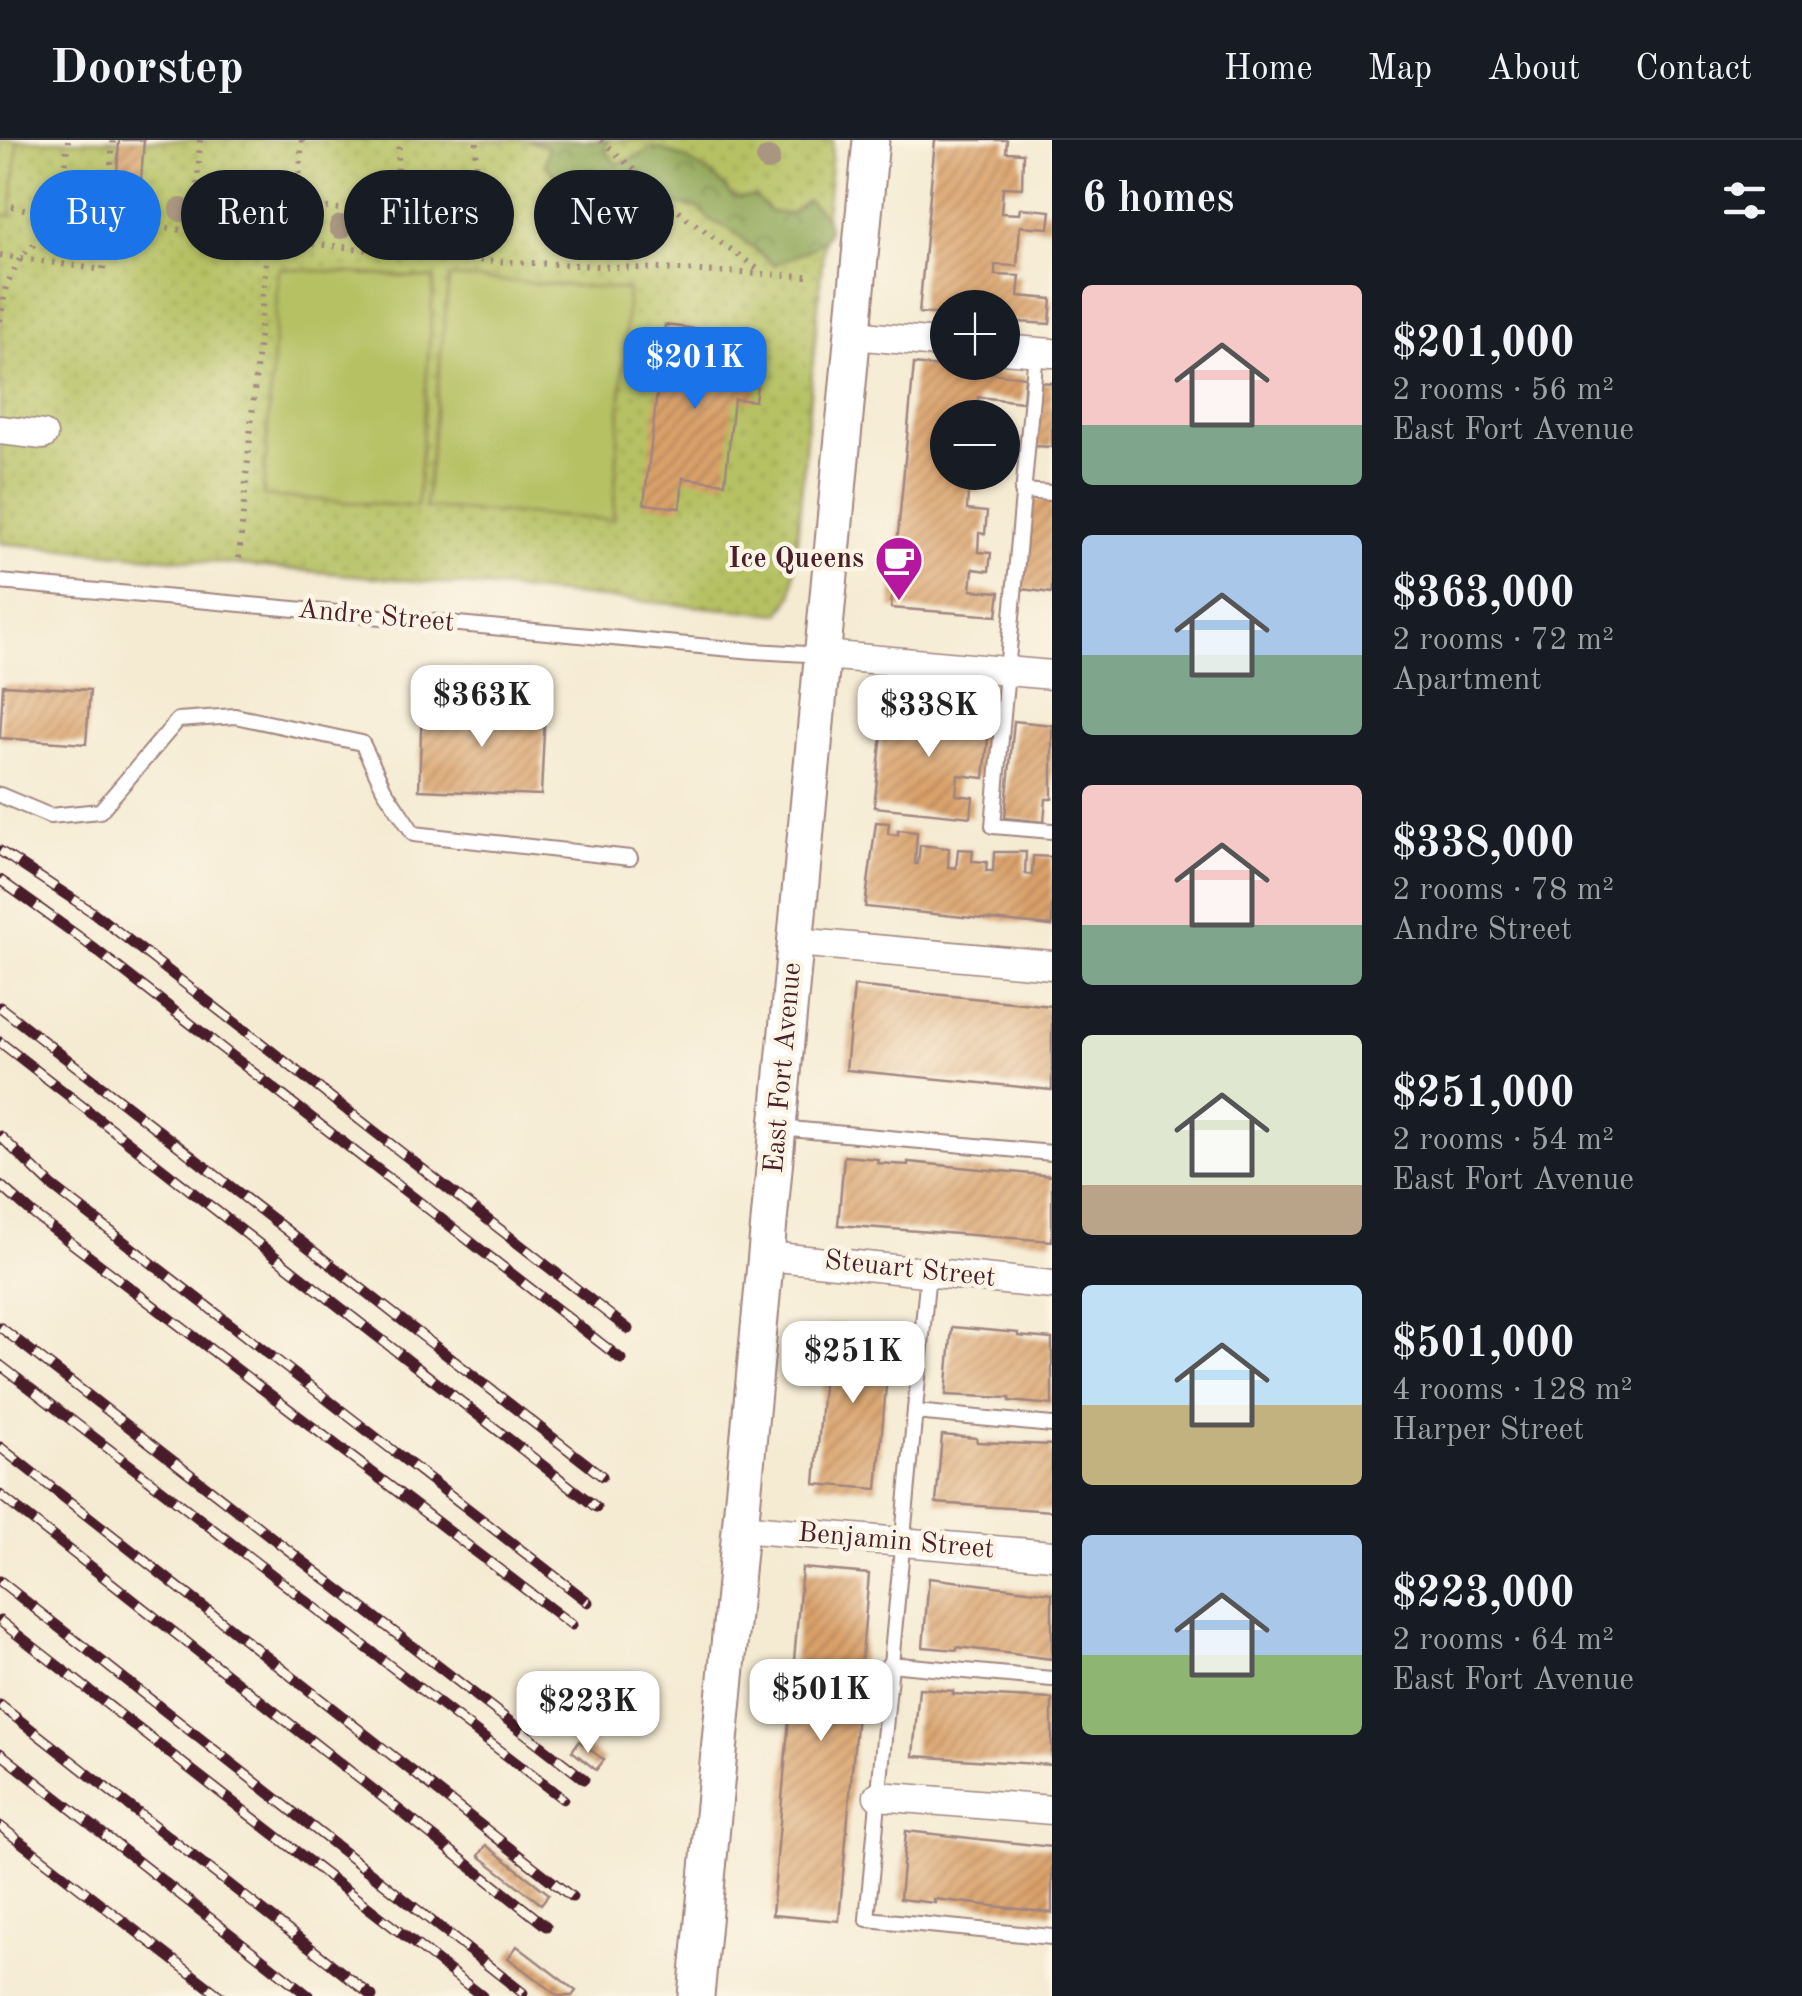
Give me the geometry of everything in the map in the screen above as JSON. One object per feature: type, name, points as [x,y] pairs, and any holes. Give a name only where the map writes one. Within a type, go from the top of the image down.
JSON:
[{"type":"street","name":"East Fort Avenue","points":[[696,1996],[871,140]]},
{"type":"street","points":[[854,335],[930,342]]},
{"type":"street","points":[[0,430],[43,435]]},
{"type":"street","name":"Andre Street","points":[[824,655],[1052,675]]},
{"type":"street","points":[[796,942],[1052,965]]},
{"type":"street","name":"Steuart Street","points":[[767,1256],[1052,1285]]},
{"type":"street","name":"Benjamin Street","points":[[740,1528],[1052,1555]]},
{"type":"street","points":[[878,1796],[1052,1810]]},
{"type":"lane","points":[[1044,353],[1022,491],[993,826],[1052,831]]},
{"type":"lane","points":[[1022,491],[1052,494]]},
{"type":"lane","name":"Andre Street","points":[[0,582],[754,652],[824,655]]},
{"type":"lane","points":[[0,795],[50,816],[100,811],[178,720],[235,716],[362,742],[384,790],[414,834],[630,858]]},
{"type":"lane","points":[[778,1128],[1052,1153]]},
{"type":"lane","points":[[928,1272],[867,1919],[1052,1938]]},
{"type":"lane","points":[[915,1412],[1052,1425]]},
{"type":"lane","points":[[889,1664],[1052,1679]]},
{"type":"path","points":[[65,170],[68,140]]},
{"type":"path","points":[[111,170],[113,140]]},
{"type":"path","points":[[198,170],[200,140]]},
{"type":"path","points":[[300,170],[302,140]]},
{"type":"path","points":[[397,170],[399,140]]},
{"type":"path","points":[[475,170],[477,140]]},
{"type":"path","points":[[602,140],[688,220],[762,272]]},
{"type":"path","points":[[12,206],[30,210]]},
{"type":"path","points":[[0,321],[6,286],[30,248]]},
{"type":"path","points":[[0,256],[30,258]]},
{"type":"path","points":[[40,260],[103,270],[104,260]]},
{"type":"path","points":[[239,558],[266,260]]},
{"type":"path","points":[[470,260],[807,276]]},
{"type":"green space","points":[[0,140],[833,140],[792,596],[780,614],[0,543]]},
{"type":"green space","points":[[0,140],[18,140],[11,216],[0,215]]},
{"type":"green space","points":[[527,140],[608,140],[605,150],[616,164],[638,157],[652,147],[663,150],[708,173],[734,198],[755,197],[771,212],[790,214],[807,200],[822,213],[828,224],[827,234],[811,248],[774,265],[699,208],[674,203],[674,170],[550,170],[545,165],[548,147]]},
{"type":"green space","points":[[279,268],[434,279],[417,507],[263,496]]},
{"type":"green space","points":[[449,277],[628,290],[613,520],[425,508]]},
{"type":"building","points":[[119,140],[144,140],[142,170],[117,170]]},
{"type":"building","points":[[935,140],[1007,140],[1006,152],[1023,153],[1022,188],[1003,187],[1001,213],[1019,214],[1020,208],[1051,211],[1049,228],[1020,226],[1017,266],[995,265],[995,275],[1020,276],[1019,290],[930,290],[930,314],[919,313]]},
{"type":"building","points":[[1020,296],[1052,299],[1050,324],[1020,322]]},
{"type":"building","points":[[665,325],[714,331],[712,349],[761,355],[755,401],[734,399],[725,483],[683,478],[680,508],[644,504]]},
{"type":"building","points":[[914,364],[930,366],[930,380],[1025,377],[1023,402],[978,397],[930,400],[930,490],[980,490],[968,491],[967,510],[987,512],[985,534],[979,533],[978,552],[991,553],[989,571],[973,569],[971,590],[1000,592],[997,616],[891,608]]},
{"type":"building","points":[[1039,382],[1052,383],[1052,447],[1034,446]]},
{"type":"building","points":[[1030,498],[1052,501],[1052,593],[1022,589]]},
{"type":"building","points":[[3,685],[90,690],[86,744],[0,738]]},
{"type":"building","points":[[422,704],[545,710],[541,795],[419,790]]},
{"type":"building","points":[[885,707],[990,718],[984,778],[958,775],[956,795],[973,797],[971,817],[874,807]]},
{"type":"building","points":[[1014,721],[1052,725],[1052,799],[1046,799],[1044,822],[1005,818]]},
{"type":"building","points":[[876,822],[889,823],[888,834],[898,835],[898,830],[917,832],[915,864],[920,845],[949,848],[948,867],[956,868],[958,849],[973,850],[972,861],[987,862],[986,871],[993,871],[994,852],[1026,852],[1025,874],[1032,875],[1033,856],[1052,857],[1052,926],[865,907]]},
{"type":"building","points":[[854,986],[1052,1006],[1052,1090],[846,1070]]},
{"type":"building","points":[[844,1156],[878,1159],[877,1163],[908,1162],[1052,1176],[1052,1241],[838,1225]]},
{"type":"building","points":[[828,1324],[891,1329],[877,1489],[815,1484]]},
{"type":"building","points":[[952,1327],[1052,1339],[1052,1405],[1010,1398],[946,1395]]},
{"type":"building","points":[[942,1435],[976,1438],[977,1442],[1052,1445],[1052,1511],[936,1503]]},
{"type":"building","points":[[802,1568],[869,1574],[839,1921],[772,1915]]},
{"type":"building","points":[[929,1578],[1052,1593],[1052,1659],[957,1647],[923,1647]]},
{"type":"building","points":[[919,1688],[953,1694],[1052,1699],[1052,1765],[913,1756]]},
{"type":"building","points":[[579,1741],[604,1760],[596,1770],[572,1751]]},
{"type":"building","points":[[906,1831],[1052,1847],[1052,1913],[934,1899],[935,1903],[900,1899]]},
{"type":"building","points":[[486,1845],[549,1894],[541,1904],[479,1856]]},
{"type":"building","points":[[517,1946],[576,1991],[572,1996],[558,1996],[508,1958]]},
{"type":"railway","points":[[0,851],[94,913],[628,1329]]},
{"type":"railway","points":[[0,880],[78,936],[621,1359]]},
{"type":"railway","points":[[0,1007],[602,1476]]},
{"type":"railway","points":[[0,1042],[596,1507]]},
{"type":"railway","points":[[0,1136],[51,1185],[588,1602]]},
{"type":"railway","points":[[0,1185],[572,1625]]},
{"type":"railway","points":[[0,1327],[584,1779]]},
{"type":"railway","points":[[0,1365],[563,1799]]},
{"type":"railway","points":[[0,1447],[572,1897]]},
{"type":"railway","points":[[0,1495],[546,1926]]},
{"type":"railway","points":[[0,1581],[523,1993]]},
{"type":"railway","points":[[0,1621],[482,1996]]},
{"type":"railway","points":[[0,1705],[372,1996]]},
{"type":"railway","points":[[0,1753],[309,1996]]},
{"type":"railway","points":[[0,1826],[220,1996]]},
{"type":"place","name":"Ice Queens","points":[[899,602]]}]
